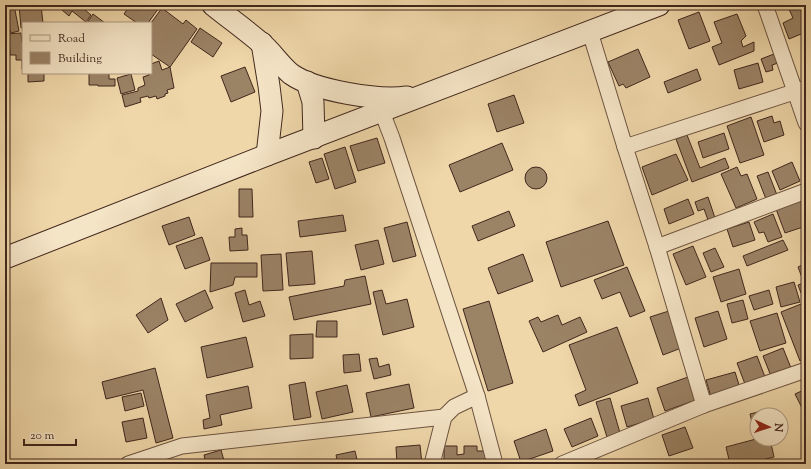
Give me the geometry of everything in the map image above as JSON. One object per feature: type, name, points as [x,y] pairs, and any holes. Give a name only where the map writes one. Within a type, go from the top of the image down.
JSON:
[{"type":"street","points":[[214,5],[262,43],[291,74],[307,82],[341,92],[393,99],[428,94]]},
{"type":"street","points":[[5,258],[267,155],[659,5]]},
{"type":"street","points":[[765,5],[800,89],[806,123]]},
{"type":"street","points":[[590,32],[624,147],[657,247],[704,405]]},
{"type":"street","points":[[262,43],[272,111],[267,155]]},
{"type":"street","points":[[307,82],[313,102],[314,138]]},
{"type":"street","points":[[624,147],[800,89]]},
{"type":"street","points":[[382,112],[392,138],[477,396],[496,464]]},
{"type":"street","points":[[657,247],[806,191]]},
{"type":"street","points":[[562,464],[704,405],[806,370]]},
{"type":"street","points":[[432,464],[444,417],[454,407],[477,396]]},
{"type":"street","points":[[128,464],[182,446],[444,417]]},
{"type":"building","points":[[5,5],[14,5],[19,31],[11,33],[10,30],[5,31]]},
{"type":"building","points":[[19,5],[41,5],[43,22],[22,22],[21,28]]},
{"type":"building","points":[[66,5],[79,5],[91,15],[86,22],[72,11],[69,16],[62,10]]},
{"type":"building","points":[[130,5],[161,5],[149,22],[136,22],[124,14]]},
{"type":"building","points":[[782,5],[806,5],[806,32],[789,39],[783,23],[793,18],[788,7],[784,9]]},
{"type":"building","points":[[162,8],[183,24],[186,20],[197,29],[170,67],[152,55],[152,22]]},
{"type":"building","points":[[699,12],[710,41],[689,49],[678,20]]},
{"type":"building","points":[[93,14],[104,22],[88,22]]},
{"type":"building","points":[[737,14],[746,36],[741,41],[743,47],[754,42],[754,51],[719,65],[712,47],[722,43],[714,22]]},
{"type":"building","points":[[200,28],[222,43],[213,57],[191,42]]},
{"type":"building","points":[[21,33],[22,60],[16,60],[16,55],[10,55],[9,37],[5,37],[5,34]]},
{"type":"building","points":[[638,49],[650,77],[626,88],[623,84],[619,86],[608,62]]},
{"type":"building","points":[[774,54],[778,63],[772,65],[773,70],[766,72],[761,59]]},
{"type":"building","points":[[159,61],[162,70],[170,67],[174,88],[167,90],[168,93],[165,94],[165,96],[157,99],[156,96],[140,98],[141,102],[125,107],[122,95],[138,91],[138,88],[145,85],[143,77],[152,74],[152,64]]},
{"type":"building","points":[[758,63],[763,82],[739,89],[734,70]]},
{"type":"building","points":[[245,67],[255,92],[231,102],[221,76]]},
{"type":"building","points":[[697,69],[701,80],[668,93],[664,82]]},
{"type":"building","points":[[28,74],[44,74],[44,81],[28,82]]},
{"type":"building","points":[[89,74],[109,74],[109,79],[115,79],[115,86],[89,85]]},
{"type":"building","points":[[131,74],[135,90],[121,94],[117,78]]},
{"type":"building","points":[[514,95],[524,123],[497,132],[488,104]]},
{"type":"building","points":[[772,116],[774,123],[780,121],[784,135],[764,142],[757,121]]},
{"type":"building","points":[[751,117],[764,155],[740,163],[727,126]]},
{"type":"building","points":[[724,133],[729,149],[703,158],[698,142]]},
{"type":"building","points":[[687,135],[700,168],[725,158],[729,168],[692,182],[676,139]]},
{"type":"building","points":[[377,138],[385,163],[358,171],[350,146]]},
{"type":"building","points":[[502,143],[513,170],[460,192],[449,165]]},
{"type":"building","points":[[345,147],[356,182],[335,189],[324,154]]},
{"type":"building","points":[[676,154],[688,180],[652,195],[642,167]]},
{"type":"building","points":[[322,158],[329,179],[316,183],[309,162]]},
{"type":"building","points":[[792,162],[800,181],[780,190],[772,171]]},
{"type":"building","points":[[536,167],[544,170],[547,178],[544,186],[536,189],[528,186],[525,178],[528,170]]},
{"type":"building","points":[[737,167],[741,176],[747,174],[757,199],[736,208],[721,174]]},
{"type":"building","points":[[768,172],[777,195],[766,199],[757,176]]},
{"type":"building","points":[[239,189],[252,189],[253,217],[239,217]]},
{"type":"building","points":[[708,197],[715,218],[708,220],[704,209],[698,211],[695,202]]},
{"type":"building","points":[[806,198],[806,226],[785,233],[776,209]]},
{"type":"building","points":[[688,199],[694,214],[669,224],[664,209]]},
{"type":"building","points":[[509,211],[515,226],[478,241],[472,226]]},
{"type":"building","points":[[773,214],[782,237],[768,242],[764,232],[759,233],[754,222]]},
{"type":"building","points":[[343,215],[346,231],[300,237],[298,221]]},
{"type":"building","points":[[189,217],[195,235],[169,245],[162,226]]},
{"type":"building","points":[[608,221],[624,265],[561,287],[546,242]]},
{"type":"building","points":[[407,222],[416,256],[393,262],[384,228]]},
{"type":"building","points":[[749,222],[755,240],[733,247],[727,229]]},
{"type":"building","points":[[242,228],[242,235],[247,235],[248,250],[230,251],[229,237],[235,237],[235,229]]},
{"type":"building","points":[[202,237],[210,260],[185,269],[176,246]]},
{"type":"building","points":[[378,240],[384,264],[361,270],[355,245]]},
{"type":"building","points":[[783,240],[788,250],[747,266],[743,256]]},
{"type":"building","points":[[693,246],[706,277],[686,285],[673,254]]},
{"type":"building","points":[[715,248],[724,267],[711,272],[703,253]]},
{"type":"building","points":[[312,251],[315,284],[289,286],[286,253]]},
{"type":"building","points":[[281,254],[283,290],[263,291],[261,255]]},
{"type":"building","points":[[523,254],[533,281],[498,294],[488,268]]},
{"type":"building","points":[[211,263],[257,263],[257,277],[235,277],[233,285],[210,292]]},
{"type":"building","points":[[806,263],[806,292],[801,293],[798,285],[804,283],[798,267]]},
{"type":"building","points":[[627,267],[645,311],[630,317],[620,292],[602,299],[594,280]]},
{"type":"building","points":[[739,269],[746,294],[721,302],[713,277]]},
{"type":"building","points":[[365,276],[371,304],[294,320],[289,297],[344,286],[345,280]]},
{"type":"building","points":[[794,282],[800,302],[781,307],[776,287]]},
{"type":"building","points":[[205,290],[213,308],[185,322],[176,304]]},
{"type":"building","points":[[245,290],[249,305],[260,301],[265,316],[243,322],[235,293]]},
{"type":"building","points":[[382,290],[386,304],[407,299],[414,327],[383,335],[373,292]]},
{"type":"building","points":[[769,290],[773,304],[754,310],[749,296]]},
{"type":"building","points":[[161,298],[168,320],[148,333],[136,315]]},
{"type":"building","points":[[743,300],[748,319],[732,323],[727,304]]},
{"type":"building","points":[[489,301],[513,383],[488,391],[463,309]]},
{"type":"building","points":[[806,302],[806,359],[800,361],[781,312]]},
{"type":"building","points":[[672,310],[684,347],[663,355],[650,317]]},
{"type":"building","points":[[718,311],[727,339],[704,347],[695,318]]},
{"type":"building","points":[[777,313],[786,343],[760,351],[750,321]]},
{"type":"building","points":[[558,315],[562,325],[580,317],[587,332],[543,352],[529,321],[538,317],[541,322]]},
{"type":"building","points":[[317,321],[337,321],[337,337],[316,337]]},
{"type":"building","points":[[617,327],[638,383],[579,406],[575,395],[586,390],[569,345]]},
{"type":"building","points":[[313,334],[313,358],[290,359],[290,335]]},
{"type":"building","points":[[246,337],[253,367],[207,378],[201,347]]},
{"type":"building","points":[[783,348],[791,368],[771,376],[763,356]]},
{"type":"building","points":[[359,354],[361,371],[344,373],[343,355]]},
{"type":"building","points":[[757,356],[765,377],[745,384],[737,363]]},
{"type":"building","points":[[377,358],[379,367],[389,364],[391,375],[374,379],[369,359]]},
{"type":"building","points":[[155,368],[173,438],[156,443],[143,390],[106,399],[102,382]]},
{"type":"building","points":[[735,372],[740,388],[711,397],[706,380]]},
{"type":"building","points":[[691,376],[699,399],[665,411],[657,388]]},
{"type":"building","points":[[305,382],[311,417],[294,420],[289,385]]},
{"type":"building","points":[[409,384],[414,408],[371,417],[366,393]]},
{"type":"building","points":[[347,385],[353,412],[322,419],[316,392]]},
{"type":"building","points":[[248,386],[252,408],[220,415],[222,425],[204,429],[203,420],[210,418],[206,395]]},
{"type":"building","points":[[806,389],[806,411],[804,412],[795,394]]},
{"type":"building","points":[[141,393],[144,406],[125,411],[122,397]]},
{"type":"building","points":[[610,398],[620,433],[607,437],[596,402]]},
{"type":"building","points":[[648,398],[654,419],[627,427],[621,406]]},
{"type":"building","points":[[143,418],[147,438],[126,442],[122,422]]},
{"type":"building","points":[[591,418],[598,436],[572,447],[564,429]]},
{"type":"building","points":[[685,427],[693,448],[669,456],[662,435]]},
{"type":"building","points":[[546,429],[553,451],[521,462],[514,441]]},
{"type":"building","points":[[749,441],[749,447],[772,447],[774,457],[746,464],[730,464],[726,447]]},
{"type":"building","points":[[420,445],[422,464],[397,464],[396,447]]},
{"type":"building","points":[[444,446],[457,446],[457,455],[464,454],[464,446],[477,446],[477,451],[487,451],[487,464],[444,464]]},
{"type":"building","points":[[221,450],[225,464],[206,464],[204,455]]},
{"type":"building","points":[[355,451],[358,464],[338,464],[336,455]]},
{"type":"building","points":[[804,459],[806,464],[792,464]]},
{"type":"building","points":[[780,460],[782,464],[773,464],[773,463]]}]
